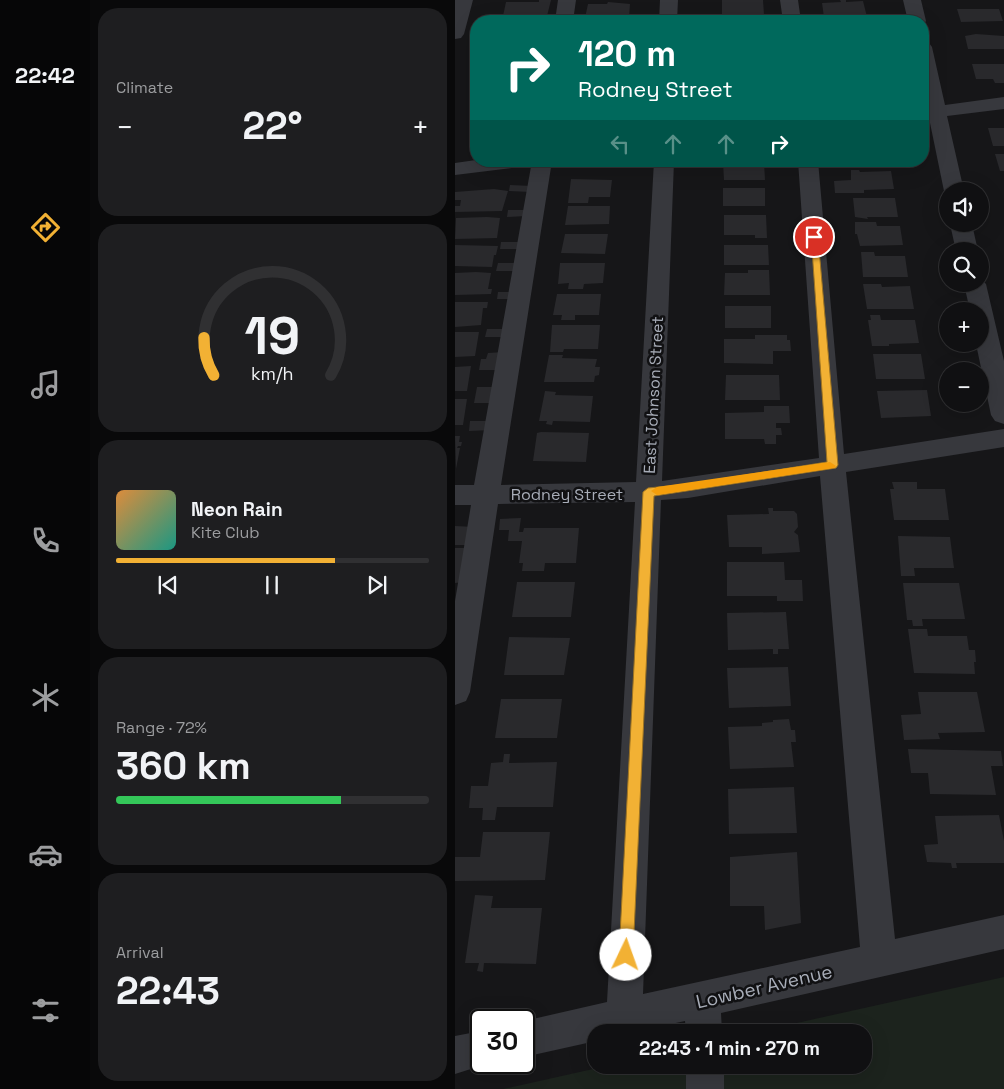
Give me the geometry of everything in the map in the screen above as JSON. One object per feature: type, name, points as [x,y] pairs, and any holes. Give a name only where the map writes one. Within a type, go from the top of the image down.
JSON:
[{"type":"street","points":[[455,34],[464,0]]},
{"type":"street","points":[[565,15],[567,0]]},
{"type":"street","points":[[668,15],[669,0]]},
{"type":"street","points":[[789,0],[790,15]]},
{"type":"street","points":[[912,0],[916,15]]},
{"type":"street","points":[[951,182],[930,112],[1004,103]]},
{"type":"street","points":[[455,169],[471,167]]},
{"type":"street","points":[[455,692],[541,167]]},
{"type":"street","name":"East Johnson Street","points":[[624,1017],[664,167]]},
{"type":"street","points":[[808,167],[832,465],[879,960]]},
{"type":"street","points":[[977,292],[1004,415]]},
{"type":"street","name":"Rodney Street","points":[[455,495],[611,494],[688,488],[1004,438]]},
{"type":"street","name":"Lowber Avenue","points":[[535,1037],[624,1017],[703,1016],[879,960],[1004,932]]},
{"type":"street","points":[[455,1054],[470,1051]]},
{"type":"street","points":[[705,1074],[705,1089]]},
{"type":"shaded area","points":[[1004,977],[1004,1089],[503,1089],[587,1070],[587,1074],[872,1074],[872,1024],[792,1024]]},
{"type":"building","points":[[539,0],[551,0],[547,15],[503,15],[506,2],[539,2]]},
{"type":"building","points":[[722,0],[763,0],[764,15],[722,15]]},
{"type":"building","points":[[840,0],[846,0],[846,2],[863,1],[866,15],[824,15],[822,3],[841,2]]},
{"type":"building","points":[[608,2],[630,4],[629,15],[586,15],[588,4],[607,4]]},
{"type":"building","points":[[957,9],[999,9],[1003,21],[961,22]]},
{"type":"building","points":[[976,34],[1004,36],[1004,49],[968,49],[965,36]]},
{"type":"building","points":[[972,64],[1004,64],[1004,83],[995,83],[993,79],[976,79]]},
{"type":"building","points":[[988,128],[1004,128],[1004,146],[993,146]]},
{"type":"building","points":[[995,154],[1004,154],[1004,171],[1000,171]]},
{"type":"building","points":[[723,167],[764,167],[765,180],[724,180]]},
{"type":"building","points":[[851,170],[859,170],[860,172],[891,171],[894,189],[864,190],[864,193],[835,193],[834,181],[851,180]]},
{"type":"building","points":[[571,179],[612,180],[610,197],[589,197],[588,203],[568,203]]},
{"type":"building","points":[[510,185],[532,186],[531,192],[509,191]]},
{"type":"building","points":[[723,188],[765,188],[765,206],[723,206]]},
{"type":"building","points":[[494,189],[508,191],[502,211],[455,212],[455,206],[460,206],[461,200],[455,200],[455,192]]},
{"type":"building","points":[[853,198],[895,198],[898,217],[867,217],[868,219],[855,217]]},
{"type":"building","points":[[568,206],[610,206],[609,224],[565,225]]},
{"type":"building","points":[[508,210],[527,210],[526,216],[507,217]]},
{"type":"building","points":[[724,215],[766,215],[767,238],[755,238],[755,235],[724,235]]},
{"type":"building","points":[[456,218],[500,218],[497,238],[455,239]]},
{"type":"building","points":[[855,222],[876,222],[877,226],[900,226],[903,245],[860,246],[857,234],[855,234]]},
{"type":"building","points":[[565,234],[608,234],[605,254],[561,253]]},
{"type":"building","points":[[501,242],[521,242],[520,249],[500,249]]},
{"type":"building","points":[[455,245],[498,246],[492,267],[455,266]]},
{"type":"building","points":[[724,245],[768,245],[769,265],[724,265]]},
{"type":"building","points":[[861,252],[874,252],[875,256],[905,256],[908,277],[863,277]]},
{"type":"building","points":[[498,263],[518,263],[516,271],[496,271]]},
{"type":"building","points":[[560,263],[605,263],[603,283],[584,284],[583,289],[568,289],[569,283],[558,284]]},
{"type":"building","points":[[748,270],[769,270],[770,295],[724,295],[725,273],[748,273]]},
{"type":"building","points":[[455,273],[491,273],[488,289],[492,289],[491,294],[455,295]]},
{"type":"building","points":[[863,284],[881,284],[882,287],[910,286],[914,309],[867,309]]},
{"type":"building","points":[[498,292],[513,292],[513,299],[497,299]]},
{"type":"building","points":[[557,294],[601,294],[599,315],[575,315],[575,320],[561,320],[562,315],[553,315]]},
{"type":"building","points":[[455,302],[488,302],[487,308],[483,308],[481,325],[455,327]]},
{"type":"building","points":[[725,306],[771,306],[771,328],[725,328]]},
{"type":"building","points":[[870,315],[880,315],[881,320],[915,320],[919,343],[872,346],[868,320],[871,320]]},
{"type":"building","points":[[552,325],[600,325],[598,349],[564,349],[563,352],[550,352]]},
{"type":"building","points":[[487,329],[507,329],[504,337],[485,337]]},
{"type":"building","points":[[455,332],[479,332],[475,356],[455,357]]},
{"type":"building","points":[[755,335],[787,335],[787,340],[790,340],[791,351],[773,351],[773,364],[724,363],[724,339],[755,339]]},
{"type":"building","points":[[504,352],[501,370],[479,370],[481,359],[486,359],[488,353]]},
{"type":"building","points":[[873,354],[921,354],[925,379],[876,379]]},
{"type":"building","points":[[549,355],[563,355],[562,358],[597,359],[595,367],[600,367],[599,375],[595,376],[594,382],[544,382]]},
{"type":"building","points":[[471,366],[467,391],[455,391],[455,367]]},
{"type":"building","points":[[726,375],[779,375],[780,400],[725,400]]},
{"type":"building","points":[[477,387],[498,387],[496,403],[474,403]]},
{"type":"building","points":[[927,390],[931,416],[881,418],[877,391]]},
{"type":"building","points":[[545,391],[556,392],[555,395],[593,396],[590,422],[553,421],[552,425],[546,424],[547,421],[539,421]]},
{"type":"building","points":[[455,399],[467,399],[463,425],[455,425]]},
{"type":"building","points":[[764,406],[789,406],[790,423],[776,423],[776,428],[781,428],[782,435],[776,435],[776,444],[765,444],[764,439],[725,439],[725,413],[764,412]]},
{"type":"building","points":[[470,421],[492,421],[491,430],[469,431]]},
{"type":"building","points":[[537,433],[589,433],[586,462],[533,461]]},
{"type":"building","points":[[455,436],[460,436],[459,442],[462,442],[461,446],[457,448],[460,448],[456,469]]},
{"type":"building","points":[[892,482],[917,482],[917,489],[945,489],[949,520],[894,520],[890,489],[894,489]]},
{"type":"building","points":[[768,508],[773,508],[773,511],[794,511],[797,514],[798,527],[794,532],[798,535],[800,552],[762,554],[762,547],[729,547],[727,515],[769,514]]},
{"type":"building","points":[[521,518],[519,532],[523,532],[524,528],[579,528],[576,563],[545,563],[544,571],[522,571],[523,563],[519,563],[522,541],[508,541],[509,530],[499,530],[500,519]]},
{"type":"building","points":[[455,526],[475,527],[471,545],[455,545]]},
{"type":"building","points":[[898,536],[950,537],[954,568],[914,568],[915,576],[901,576]]},
{"type":"building","points":[[455,548],[470,548],[464,582],[455,583]]},
{"type":"building","points":[[727,562],[784,562],[785,580],[802,580],[803,601],[777,601],[777,596],[727,596]]},
{"type":"building","points":[[517,582],[575,582],[571,617],[512,617]]},
{"type":"building","points":[[903,583],[959,583],[965,619],[922,619],[923,626],[913,626],[912,620],[907,620]]},
{"type":"building","points":[[786,612],[789,649],[778,649],[778,654],[773,654],[773,649],[728,650],[727,613]]},
{"type":"building","points":[[908,629],[927,629],[928,636],[967,636],[969,650],[975,650],[975,674],[914,673]]},
{"type":"building","points":[[509,637],[570,638],[564,675],[504,675]]},
{"type":"building","points":[[788,667],[791,706],[729,708],[727,668]]},
{"type":"building","points":[[918,692],[977,692],[985,732],[938,733],[940,739],[904,740],[901,715],[921,714]]},
{"type":"building","points":[[501,699],[562,699],[557,738],[495,738]]},
{"type":"building","points":[[789,719],[791,730],[795,730],[796,742],[791,742],[794,767],[730,769],[728,727],[762,726],[762,723],[773,722],[773,720]]},
{"type":"building","points":[[908,749],[1001,751],[1003,766],[991,766],[996,795],[930,794],[928,773],[911,773]]},
{"type":"building","points":[[504,754],[510,754],[509,763],[557,762],[553,807],[497,807],[495,820],[482,820],[483,808],[469,808],[471,786],[488,786],[491,763],[503,762]]},
{"type":"building","points":[[794,787],[797,833],[729,834],[728,789]]},
{"type":"building","points":[[999,815],[1004,841],[1004,863],[956,863],[957,868],[952,868],[951,863],[927,862],[924,845],[938,844],[935,816]]},
{"type":"building","points":[[483,832],[550,832],[545,880],[455,881],[455,857],[480,857]]},
{"type":"building","points":[[797,852],[801,923],[765,930],[764,906],[730,906],[730,857]]},
{"type":"building","points":[[475,895],[493,896],[491,908],[542,908],[536,964],[484,963],[483,972],[477,971],[479,963],[465,963]]},
{"type":"slow traffic","points":[[657,491],[830,466]]},
{"type":"route","points":[[626,955],[648,492],[688,488],[832,465],[814,237]]}]
